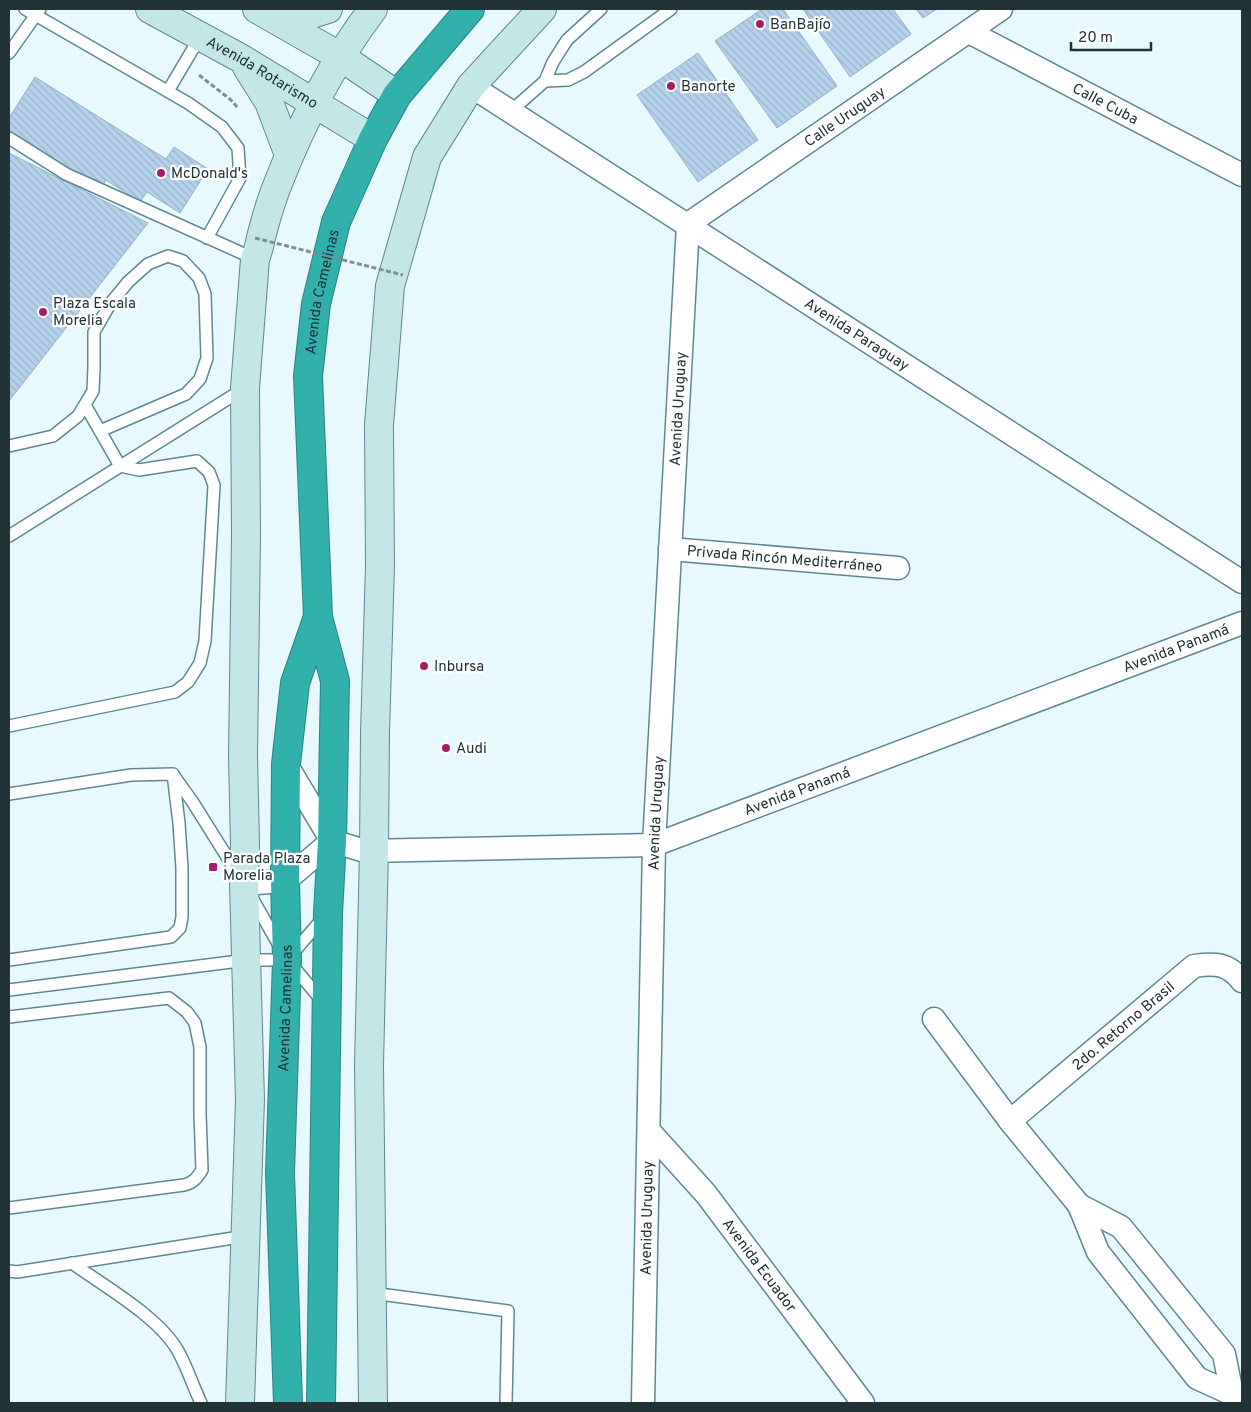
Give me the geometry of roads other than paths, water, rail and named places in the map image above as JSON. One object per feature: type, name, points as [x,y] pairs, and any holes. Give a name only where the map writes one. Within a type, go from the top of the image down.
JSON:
[{"type":"highway","name":"Avenida Camelinas","points":[[320,1403],[326,1006],[335,681],[318,617],[308,376],[316,304],[336,222],[373,139],[397,95],[470,9]]},
{"type":"highway","name":"Avenida Camelinas","points":[[288,1403],[280,1173],[287,960],[284,881],[286,764],[295,683],[318,617]]},
{"type":"main road","name":"Avenida Rotarismo","points":[[150,9],[242,59],[373,139]]},
{"type":"main road","points":[[271,14],[328,9]]},
{"type":"main road","points":[[240,1403],[250,1100],[244,884],[243,756],[246,534],[245,388],[255,249],[258,252],[269,207],[289,155],[314,104],[354,34],[373,9]]},
{"type":"main road","points":[[373,1403],[369,1065],[380,566],[379,425],[390,286],[427,156],[471,86],[542,9]]},
{"type":"main road","points":[[271,14],[341,56],[397,95]]},
{"type":"main road","points":[[242,59],[270,102],[289,155]]},
{"type":"street","name":"Calle Uruguay","points":[[688,224],[1001,9]]},
{"type":"street","name":"Calle Cuba","points":[[969,32],[1242,175]]},
{"type":"street","name":"Avenida Paraguay","points":[[471,86],[1242,582]]},
{"type":"street","name":"Avenida Uruguay","points":[[644,1403],[654,845],[688,224]]},
{"type":"street","name":"Privada Rincón Mediterráneo","points":[[670,549],[898,568]]},
{"type":"street","name":"Avenida Panamá","points":[[332,841],[365,851],[654,845],[1242,623]]},
{"type":"street","points":[[244,884],[284,881],[332,841],[286,764]]},
{"type":"street","name":"2do. Retorno Brasil","points":[[1010,1121],[1194,966],[1213,963],[1234,972],[1242,982]]},
{"type":"street","points":[[934,1019],[1010,1121],[1078,1205],[1098,1252],[1198,1378],[1235,1399]]},
{"type":"street","name":"Avenida Ecuador","points":[[649,1131],[706,1194],[863,1403]]},
{"type":"street","points":[[1078,1205],[1122,1227],[1224,1354],[1235,1399]]},
{"type":"lane","points":[[511,111],[545,81],[553,62],[567,40],[601,9]]},
{"type":"lane","points":[[545,81],[568,80],[584,72],[671,9]]},
{"type":"lane","points":[[9,53],[34,11],[188,103],[222,127],[238,148],[240,178],[207,238]]},
{"type":"lane","points":[[168,91],[200,36]]},
{"type":"lane","points":[[9,138],[66,174],[207,238],[255,249]]},
{"type":"lane","points":[[9,446],[53,436],[78,416],[93,391],[94,332],[110,304],[128,282],[148,264],[168,256],[183,261],[199,278],[205,294],[207,358],[200,379],[186,394],[100,431]]},
{"type":"lane","points":[[9,536],[245,388]]},
{"type":"lane","points":[[9,726],[175,692],[188,682],[200,663],[205,641],[214,484],[209,472],[197,462],[139,470],[120,466],[85,405]]},
{"type":"lane","points":[[173,774],[244,884],[287,960],[326,1006]]},
{"type":"lane","points":[[9,794],[131,775],[173,774]]},
{"type":"lane","points":[[9,960],[171,937],[180,928],[182,917],[182,868],[173,774]]},
{"type":"lane","points":[[9,990],[247,960],[287,960],[328,913]]},
{"type":"lane","points":[[9,1017],[169,998],[181,1007],[195,1023],[200,1047],[202,1170],[198,1178],[184,1185],[9,1208]]},
{"type":"lane","points":[[9,1271],[17,1272],[246,1236]]},
{"type":"lane","points":[[72,1263],[142,1313],[167,1336],[177,1350],[201,1403]]},
{"type":"lane","points":[[372,1293],[508,1312],[506,1403]]},
{"type":"place","name":"BanBajío","points":[[760,24]]},
{"type":"place","name":"Banorte","points":[[671,86]]},
{"type":"place","name":"McDonald's","points":[[161,173]]},
{"type":"place","name":"Plaza Escala Morelia","points":[[43,312]]},
{"type":"place","name":"Inbursa","points":[[424,666]]},
{"type":"place","name":"Audi","points":[[446,748]]},
{"type":"place","name":"Parada Plaza Morelia","points":[[213,867]]}]
